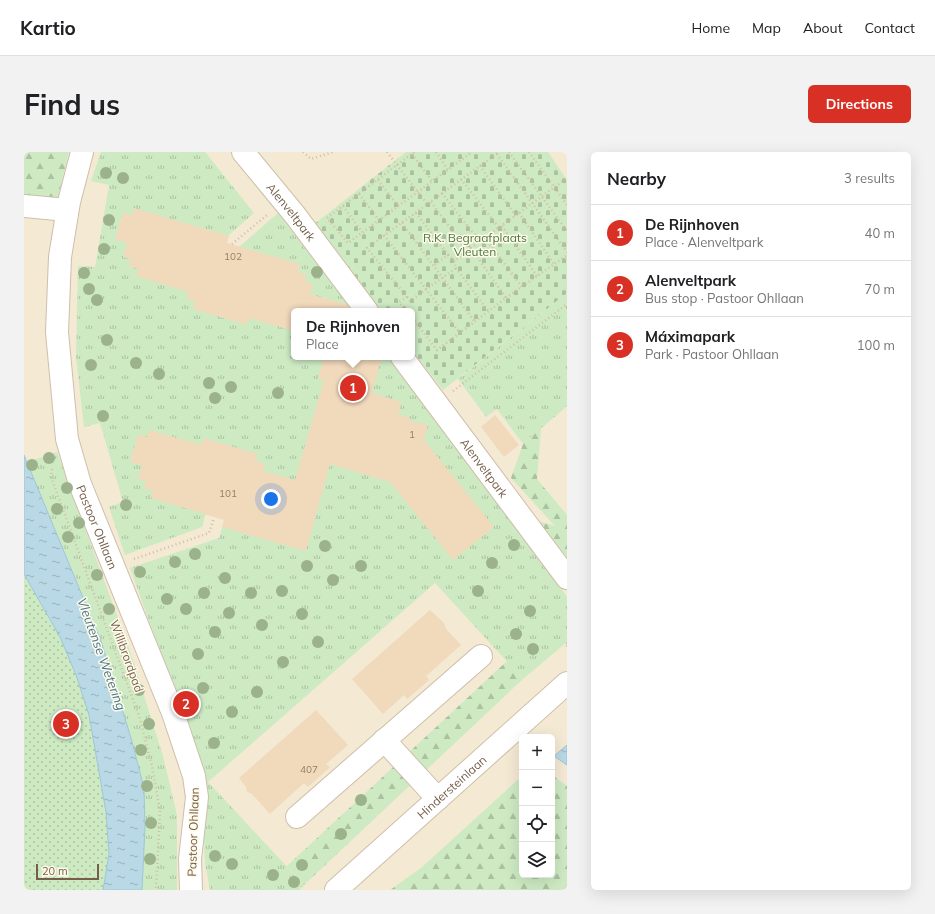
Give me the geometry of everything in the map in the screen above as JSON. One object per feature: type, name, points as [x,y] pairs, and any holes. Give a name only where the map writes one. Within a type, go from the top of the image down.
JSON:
[{"type":"street","name":"Pastoor Ohllaan","points":[[82,152],[67,210],[60,257],[57,332],[67,439],[80,484],[172,713],[194,776],[197,797],[190,859],[192,890]]},
{"type":"street","name":"Alenveltpark","points":[[243,152],[284,201],[365,308]]},
{"type":"street","points":[[24,206],[67,210]]},
{"type":"street","name":"Alenveltpark","points":[[404,360],[567,578]]},
{"type":"street","points":[[297,817],[481,656]]},
{"type":"street","name":"Hindersteinlaan","points":[[336,890],[567,683]]},
{"type":"street","points":[[384,740],[438,799]]},
{"type":"path","points":[[303,152],[311,159],[333,152]]},
{"type":"path","points":[[387,152],[427,204]]},
{"type":"path","points":[[436,152],[448,170]]},
{"type":"path","points":[[463,152],[466,156]]},
{"type":"path","points":[[432,181],[413,153],[327,218],[348,242],[472,152]]},
{"type":"path","points":[[509,152],[567,231]]},
{"type":"path","points":[[529,152],[567,205]]},
{"type":"path","points":[[415,322],[437,350],[567,253],[498,153],[367,248],[410,301],[456,268]]},
{"type":"path","points":[[480,166],[516,216]]},
{"type":"path","points":[[454,261],[567,178]]},
{"type":"path","points":[[378,180],[398,206]]},
{"type":"path","points":[[461,180],[499,228]]},
{"type":"path","points":[[442,193],[480,242]]},
{"type":"path","points":[[359,194],[379,220]]},
{"type":"path","points":[[232,244],[284,201]]},
{"type":"path","points":[[430,202],[467,251]]},
{"type":"path","points":[[343,206],[362,232]]},
{"type":"path","points":[[416,213],[454,261],[456,268],[488,312]]},
{"type":"path","points":[[519,213],[554,264]]},
{"type":"path","points":[[402,223],[475,322]]},
{"type":"path","points":[[502,226],[537,276]]},
{"type":"path","points":[[384,235],[460,333]]},
{"type":"path","points":[[485,238],[522,287]]},
{"type":"path","points":[[471,248],[506,298]]},
{"type":"path","points":[[433,266],[448,255]]},
{"type":"path","points":[[404,308],[399,302],[407,297]]},
{"type":"path","points":[[436,403],[567,304]]},
{"type":"path","name":"Willibrordpad","points":[[67,439],[54,458],[51,477],[139,716],[152,766],[160,811],[156,890]]},
{"type":"path","points":[[113,566],[209,533],[214,518]]},
{"type":"shaded area","points":[[24,152],[567,152],[567,890],[126,890],[24,496]]},
{"type":"green space","points":[[24,152],[69,152],[53,217],[24,214]]},
{"type":"green space","points":[[101,152],[205,152],[254,213],[229,235],[226,244],[239,247],[278,213],[351,308],[291,308],[291,360],[390,360],[512,521],[567,597],[567,642],[523,679],[435,583],[208,782],[304,885],[299,890],[210,890],[205,863],[202,789],[175,693],[130,568],[219,538],[225,519],[206,513],[202,527],[125,555],[109,507],[123,502],[100,423],[84,427],[76,357],[78,266],[95,267],[109,185],[91,181]]},
{"type":"green space","name":"R.K. Begraafplaats Vleuten","points":[[406,152],[548,152],[567,180],[567,293],[443,390],[415,355],[415,308],[379,308],[313,225]]},
{"type":"green space","points":[[567,293],[567,406],[523,444],[497,409],[486,417],[458,379]]},
{"type":"green space","points":[[541,428],[537,479],[567,515],[567,563],[531,519],[555,526],[511,478],[523,444]]},
{"type":"green space","points":[[57,452],[130,651],[163,756],[177,815],[177,890],[142,890],[145,827],[144,788],[131,738],[101,641],[27,462]]},
{"type":"green space","points":[[24,496],[91,646],[126,890],[24,890]]},
{"type":"green space","points":[[507,661],[523,679],[304,885],[287,866]]},
{"type":"green space","points":[[555,777],[567,786],[567,890],[390,890],[421,868],[519,779],[519,878],[555,878]]},
{"type":"water","name":"Vleutense Wetering","points":[[24,455],[101,641],[131,738],[144,788],[145,827],[142,890],[103,890],[109,854],[106,812],[89,715],[76,675],[60,637],[24,574]]},
{"type":"water","points":[[567,745],[567,765],[555,755]]},
{"type":"building","points":[[134,208],[229,236],[227,243],[300,264],[298,272],[307,275],[305,282],[313,284],[310,294],[346,304],[349,308],[291,308],[291,330],[249,318],[247,325],[193,309],[195,301],[187,299],[188,292],[136,276],[138,269],[129,266],[131,259],[123,257],[127,243],[115,239],[123,213],[132,215]]},
{"type":"building","points":[[323,360],[381,360],[372,393],[402,402],[398,414],[410,418],[410,421],[428,425],[424,440],[494,527],[453,560],[390,482],[330,464],[306,551],[222,527],[224,520],[151,498],[153,491],[144,488],[146,481],[138,479],[142,465],[130,462],[138,435],[147,437],[149,430],[202,445],[203,438],[258,454],[256,461],[265,464],[263,471],[295,480],[324,380],[318,379]]},
{"type":"building","points":[[495,415],[519,445],[504,457],[481,427]]},
{"type":"building","points":[[430,610],[444,623],[446,629],[461,645],[426,676],[429,680],[407,699],[404,695],[383,714],[352,679]]},
{"type":"building","points":[[316,710],[348,745],[326,764],[330,767],[308,787],[304,783],[270,814],[252,794],[247,792],[246,787],[239,778]]},
{"type":"place","name":"De Rijnhoven","points":[[353,388]]},
{"type":"place","name":"Alenveltpark","points":[[186,704]]},
{"type":"place","name":"Máximapark","points":[[66,724]]}]
